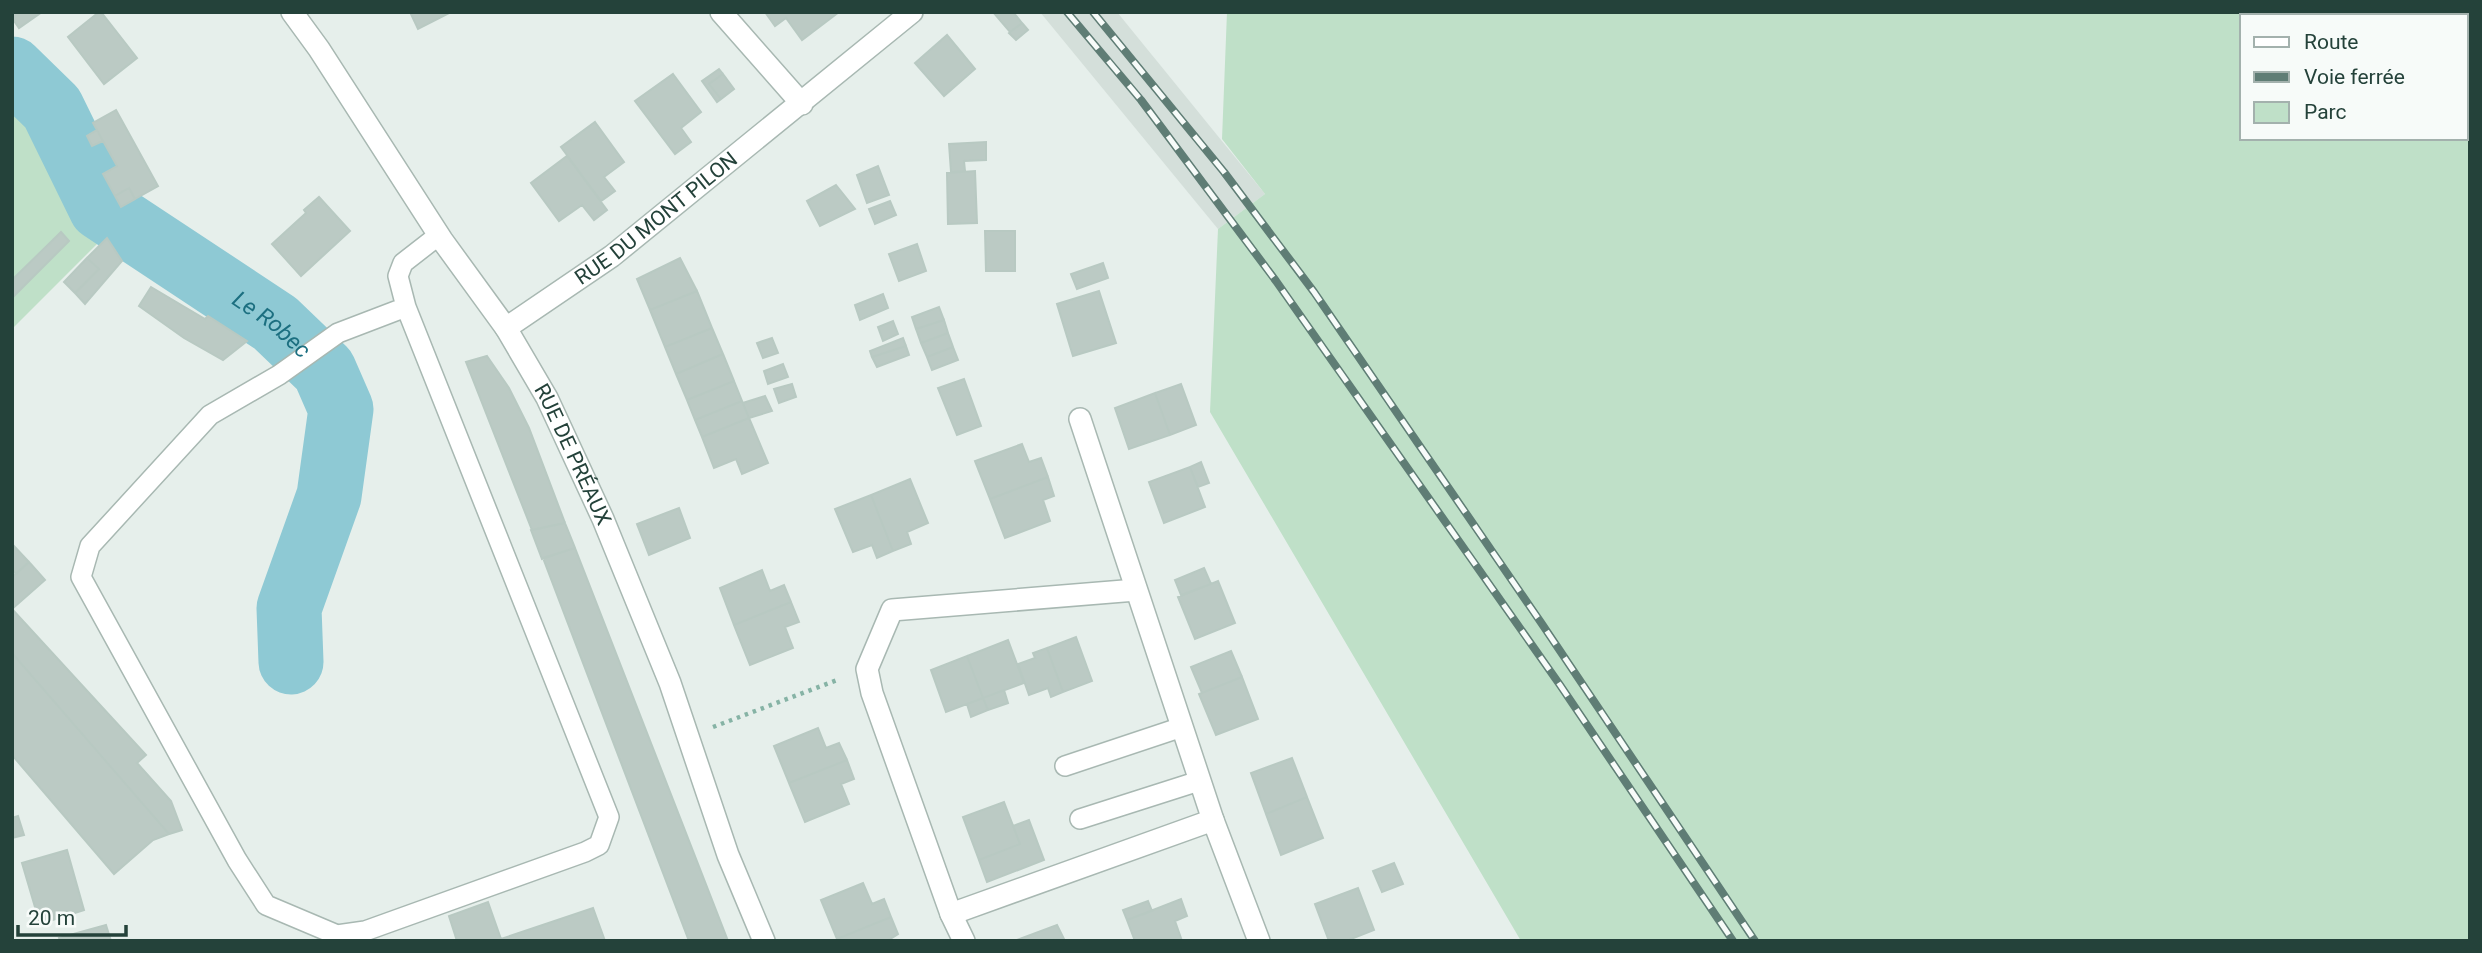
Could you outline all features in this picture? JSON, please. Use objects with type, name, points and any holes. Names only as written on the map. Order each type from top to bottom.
[{"type":"street","name":"RUE DE PRÉAUX","points":[[292,12],[319,49],[439,235],[506,328],[547,398],[603,519],[670,683],[728,855],[764,941]]},
{"type":"street","points":[[721,12],[802,104]]},
{"type":"street","name":"RUE DU MONT PILON","points":[[506,328],[612,256],[912,12]]},
{"type":"street","points":[[1080,419],[1199,781],[1259,941]]},
{"type":"street","points":[[964,941],[951,914],[872,693],[867,669],[892,610],[1136,590]]},
{"type":"street","points":[[951,914],[1213,820]]},
{"type":"lane","points":[[406,307],[338,333],[279,375],[210,415],[90,546],[81,577],[237,860],[266,905],[337,935],[365,931],[599,845],[609,817],[406,307],[398,276],[403,263],[439,235]]},
{"type":"lane","points":[[1065,766],[1182,727]]},
{"type":"lane","points":[[1080,819],[1199,781]]},
{"type":"path","points":[[688,736],[867,669]]},
{"type":"shaded area","points":[[1040,12],[1117,12],[1265,194],[1218,229]]},
{"type":"green space","points":[[1227,12],[2470,12],[2470,941],[1521,941],[1210,412],[1218,229],[1265,194],[1222,139]]},
{"type":"green space","points":[[12,68],[115,226],[12,329]]},
{"type":"building","points":[[12,12],[42,12],[19,28],[12,18]]},
{"type":"building","points":[[99,12],[137,58],[104,84],[68,37]]},
{"type":"building","points":[[410,12],[451,12],[418,29]]},
{"type":"building","points":[[765,12],[839,12],[802,40],[786,18],[775,26]]},
{"type":"building","points":[[993,12],[1013,12],[1022,23],[1010,32]]},
{"type":"building","points":[[1022,23],[1028,30],[1016,40],[1009,33]]},
{"type":"building","points":[[947,35],[975,69],[944,96],[915,63]]},
{"type":"building","points":[[719,69],[723,74],[709,84],[721,99],[717,102],[702,81]]},
{"type":"building","points":[[673,74],[701,112],[681,128],[691,142],[675,154],[635,101]]},
{"type":"building","points":[[723,74],[734,89],[721,99],[709,84]]},
{"type":"building","points":[[116,110],[158,186],[135,199],[129,188],[115,196],[103,174],[117,166],[93,123]]},
{"type":"building","points":[[595,122],[624,162],[604,177],[615,191],[601,201],[561,147]]},
{"type":"building","points":[[97,130],[103,141],[92,146],[87,136]]},
{"type":"building","points":[[986,142],[986,160],[964,161],[965,171],[951,172],[949,144]]},
{"type":"building","points":[[567,156],[607,210],[594,220],[582,205],[559,221],[531,183]]},
{"type":"building","points":[[878,166],[889,195],[867,203],[857,175]]},
{"type":"building","points":[[975,171],[977,223],[948,224],[947,173]]},
{"type":"building","points":[[836,185],[855,209],[820,226],[807,201]]},
{"type":"building","points":[[129,188],[135,199],[121,207],[115,196]]},
{"type":"building","points":[[319,197],[350,231],[301,276],[272,244],[306,213],[304,210]]},
{"type":"building","points":[[890,201],[896,215],[875,224],[869,209]]},
{"type":"building","points":[[985,231],[1015,231],[1015,271],[986,271]]},
{"type":"building","points":[[61,232],[69,241],[12,298],[12,280]]},
{"type":"building","points":[[107,238],[122,261],[85,304],[75,293],[99,269],[87,258]]},
{"type":"building","points":[[917,244],[926,271],[899,281],[889,254]]},
{"type":"building","points":[[87,258],[99,269],[75,293],[64,282]]},
{"type":"building","points":[[680,258],[697,291],[650,310],[637,279]]},
{"type":"building","points":[[1103,263],[1108,278],[1077,289],[1071,274]]},
{"type":"building","points":[[151,287],[205,319],[208,316],[247,341],[223,360],[184,338],[139,306]]},
{"type":"building","points":[[697,291],[712,328],[665,347],[650,310]]},
{"type":"building","points":[[1099,291],[1116,343],[1073,356],[1057,304]]},
{"type":"building","points":[[883,294],[888,308],[860,320],[855,305]]},
{"type":"building","points":[[939,307],[944,320],[916,329],[912,317]]},
{"type":"building","points":[[944,320],[948,333],[921,343],[916,329]]},
{"type":"building","points":[[893,321],[898,334],[883,341],[878,327]]},
{"type":"building","points":[[712,328],[723,354],[676,374],[665,347]]},
{"type":"building","points":[[948,333],[953,347],[927,357],[921,343]]},
{"type":"building","points":[[772,338],[778,353],[763,358],[757,343]]},
{"type":"building","points":[[903,338],[906,346],[872,357],[870,351]]},
{"type":"building","points":[[906,346],[909,355],[877,367],[872,357]]},
{"type":"building","points":[[953,347],[958,360],[932,370],[927,357]]},
{"type":"building","points":[[723,354],[734,381],[687,400],[676,374]]},
{"type":"building","points":[[487,356],[509,388],[529,428],[565,523],[532,530],[466,362]]},
{"type":"building","points":[[783,364],[788,377],[768,384],[764,371]]},
{"type":"building","points":[[964,379],[981,426],[957,435],[938,388]]},
{"type":"building","points":[[734,381],[742,401],[695,420],[687,400]]},
{"type":"building","points":[[792,384],[796,397],[779,403],[774,389]]},
{"type":"building","points":[[1181,384],[1196,425],[1170,435],[1155,393]]},
{"type":"building","points":[[1155,393],[1170,435],[1129,449],[1115,408]]},
{"type":"building","points":[[765,396],[772,411],[749,418],[743,403]]},
{"type":"building","points":[[742,401],[749,418],[702,437],[695,420]]},
{"type":"building","points":[[749,418],[768,463],[742,474],[736,459],[714,468],[702,437]]},
{"type":"building","points":[[1022,444],[1029,462],[1041,458],[1048,477],[990,499],[975,461]]},
{"type":"building","points":[[1201,462],[1209,483],[1198,487],[1190,467]]},
{"type":"building","points":[[1190,467],[1205,507],[1164,523],[1149,482]]},
{"type":"building","points":[[1048,477],[1054,496],[1043,500],[1050,521],[1005,538],[990,499]]},
{"type":"building","points":[[910,479],[928,523],[907,532],[911,544],[893,551],[871,495]]},
{"type":"building","points":[[871,495],[893,551],[877,558],[872,545],[853,552],[835,509]]},
{"type":"building","points":[[679,508],[690,538],[649,555],[637,524]]},
{"type":"building","points":[[565,523],[575,548],[542,559],[531,530]]},
{"type":"building","points":[[12,544],[29,562],[16,574],[12,569]]},
{"type":"building","points":[[575,548],[728,941],[689,941],[543,558]]},
{"type":"building","points":[[29,562],[45,580],[12,609],[12,577]]},
{"type":"building","points":[[1204,568],[1211,584],[1181,595],[1175,580]]},
{"type":"building","points":[[762,570],[770,591],[784,585],[791,602],[734,625],[720,588]]},
{"type":"building","points":[[1218,581],[1235,623],[1195,639],[1178,597]]},
{"type":"building","points":[[791,602],[799,622],[785,627],[793,648],[750,665],[734,625]]},
{"type":"building","points":[[12,609],[146,755],[137,763],[171,801],[182,830],[169,834],[12,653]]},
{"type":"building","points":[[1076,637],[1092,681],[1063,692],[1047,648]]},
{"type":"building","points":[[1008,640],[1024,683],[983,698],[967,656]]},
{"type":"building","points":[[1047,648],[1063,692],[1051,697],[1048,688],[1029,695],[1018,664],[1035,658],[1033,653]]},
{"type":"building","points":[[1231,651],[1242,677],[1202,693],[1191,667]]},
{"type":"building","points":[[12,653],[169,834],[153,840],[114,874],[12,755]]},
{"type":"building","points":[[967,656],[983,698],[946,712],[931,670]]},
{"type":"building","points":[[1242,677],[1258,719],[1216,735],[1199,694]]},
{"type":"building","points":[[1004,690],[1008,703],[988,710],[983,698]]},
{"type":"building","points":[[983,698],[988,710],[971,717],[967,704]]},
{"type":"building","points":[[818,728],[826,748],[839,743],[847,760],[789,783],[774,746]]},
{"type":"building","points":[[1292,758],[1307,797],[1266,814],[1251,773]]},
{"type":"building","points":[[847,760],[854,779],[841,784],[849,804],[805,822],[789,783]]},
{"type":"building","points":[[1307,797],[1323,838],[1281,855],[1266,814]]},
{"type":"building","points":[[1004,802],[1020,844],[979,860],[963,817]]},
{"type":"building","points":[[18,816],[24,835],[12,838],[12,818]]},
{"type":"building","points":[[1029,820],[1044,860],[987,882],[979,860],[1020,844],[1013,826]]},
{"type":"building","points":[[67,850],[84,910],[40,924],[22,863]]},
{"type":"building","points":[[1394,863],[1403,884],[1382,892],[1373,871]]},
{"type":"building","points":[[863,883],[872,904],[884,899],[891,917],[837,939],[821,900]]},
{"type":"building","points":[[1358,888],[1374,930],[1346,941],[1329,941],[1315,904]]},
{"type":"building","points":[[1181,899],[1187,916],[1175,921],[1182,941],[1135,941],[1127,920]]},
{"type":"building","points":[[1148,901],[1152,911],[1127,920],[1123,910]]},
{"type":"building","points":[[488,902],[501,939],[593,908],[605,941],[457,941],[449,916]]},
{"type":"building","points":[[891,917],[898,934],[887,941],[837,941],[837,939]]},
{"type":"building","points":[[106,925],[111,941],[60,941],[59,938]]},
{"type":"building","points":[[1057,925],[1064,939],[1014,941]]},
{"type":"waterway","name":"Le Robec","points":[[12,69],[52,108],[101,208],[275,323],[324,370],[341,409],[329,496],[289,608],[291,662]]},
{"type":"railway","points":[[1067,12],[1141,100],[1276,281],[1560,685],[1733,941]]},
{"type":"railway","points":[[1093,12],[1224,172],[1314,292],[1755,941]]}]
